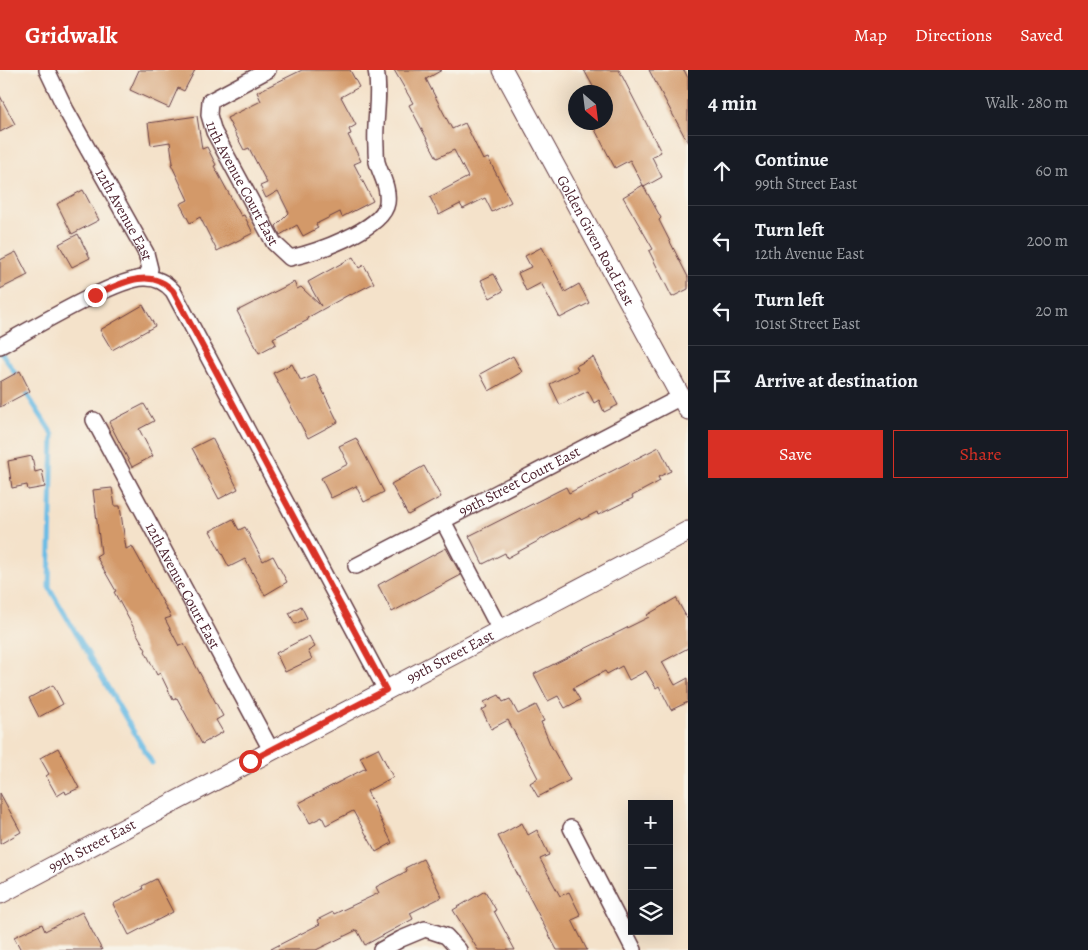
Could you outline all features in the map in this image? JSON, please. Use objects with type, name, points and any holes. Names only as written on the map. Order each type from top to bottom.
[{"type":"street","name":"12th Avenue East","points":[[47,70],[66,110],[146,253],[150,268],[145,277],[167,284],[173,291],[386,690]]},
{"type":"street","name":"11th Avenue Court East","points":[[268,70],[210,101],[210,115],[214,132],[274,243],[290,258],[311,253],[354,234],[371,224],[387,205],[386,184],[377,162],[379,85],[376,70]]},
{"type":"street","name":"Golden Given Road East","points":[[502,70],[685,404]]},
{"type":"street","points":[[0,346],[118,284],[145,277]]},
{"type":"street","name":"99th Street Court East","points":[[356,566],[685,404]]},
{"type":"street","name":"12th Avenue Court East","points":[[94,420],[270,750]]},
{"type":"street","points":[[443,522],[500,630]]},
{"type":"street","name":"99th Street East","points":[[0,894],[688,531]]},
{"type":"street","points":[[571,828],[634,950]]},
{"type":"street","points":[[381,950],[425,929],[446,936],[459,950]]},
{"type":"building","points":[[139,70],[195,70],[184,91],[178,88],[169,108],[130,90]]},
{"type":"building","points":[[302,70],[350,70],[359,87],[341,97],[356,125],[349,129],[351,134],[348,135],[361,161],[354,164],[373,201],[342,217],[340,212],[316,224],[318,228],[303,236],[297,225],[280,235],[276,226],[289,213],[278,191],[266,198],[260,186],[267,183],[249,148],[244,150],[227,118],[261,101],[257,92]]},
{"type":"building","points":[[394,70],[442,70],[426,79],[452,129],[465,123],[483,160],[488,158],[511,202],[492,212],[485,198],[463,209],[460,204],[439,215],[430,197],[468,177],[454,150],[437,158],[409,105],[413,103]]},
{"type":"building","points":[[584,70],[619,70],[661,152],[652,157],[662,177],[644,187],[630,160],[615,168],[595,130],[613,130],[613,85],[592,85]]},
{"type":"building","points":[[649,70],[684,70],[688,78],[688,143]]},
{"type":"building","points":[[0,96],[15,124],[0,132]]},
{"type":"building","points":[[197,116],[202,149],[207,147],[216,165],[214,166],[241,216],[244,215],[253,233],[217,251],[200,217],[190,223],[180,204],[188,200],[171,164],[173,163],[170,142],[151,145],[148,123]]},
{"type":"building","points":[[643,185],[661,218],[659,220],[688,277],[688,289],[672,297],[649,251],[653,249],[623,197]]},
{"type":"building","points":[[83,190],[99,220],[72,234],[57,204]]},
{"type":"building","points":[[78,234],[90,258],[72,267],[59,244]]},
{"type":"building","points":[[542,247],[565,292],[579,284],[589,303],[560,318],[541,283],[526,291],[518,273],[531,267],[525,256]]},
{"type":"building","points":[[16,252],[28,275],[0,289],[0,260]]},
{"type":"building","points":[[353,257],[359,268],[364,265],[374,283],[350,294],[307,318],[308,320],[273,338],[276,344],[259,353],[237,311],[294,282],[297,289],[301,287],[321,306],[308,282]]},
{"type":"building","points":[[494,274],[503,291],[490,298],[481,280]]},
{"type":"building","points":[[143,305],[155,326],[112,350],[100,330]]},
{"type":"building","points":[[513,356],[522,372],[489,391],[480,374]]},
{"type":"building","points":[[593,357],[618,405],[604,412],[599,400],[594,403],[588,391],[560,405],[550,384],[578,370],[576,366]]},
{"type":"building","points":[[292,364],[301,381],[315,375],[338,422],[308,438],[273,373]]},
{"type":"building","points":[[20,371],[30,391],[0,407],[0,382]]},
{"type":"building","points":[[144,404],[154,421],[139,429],[153,456],[132,467],[109,422]]},
{"type":"building","points":[[212,438],[238,489],[219,499],[192,448]]},
{"type":"building","points":[[356,438],[384,492],[364,502],[356,486],[331,498],[321,478],[348,464],[339,446]]},
{"type":"building","points":[[659,447],[671,471],[658,477],[660,481],[632,496],[633,498],[598,515],[597,512],[581,520],[580,518],[507,558],[505,553],[483,564],[469,536],[566,487],[569,493]]},
{"type":"building","points":[[32,456],[35,472],[42,470],[45,487],[28,490],[27,485],[12,488],[8,461]]},
{"type":"building","points":[[424,466],[441,497],[408,515],[391,484]]},
{"type":"building","points":[[112,488],[115,506],[120,506],[126,549],[132,546],[171,617],[165,619],[179,646],[184,644],[223,716],[216,720],[223,732],[202,744],[177,698],[173,700],[160,673],[157,675],[146,650],[114,592],[116,591],[96,556],[101,553],[93,490]]},
{"type":"building","points":[[233,519],[239,530],[245,527],[263,561],[273,556],[287,582],[265,595],[245,559],[229,567],[210,531]]},
{"type":"building","points":[[446,548],[461,575],[392,612],[378,585]]},
{"type":"building","points":[[676,598],[688,620],[688,648],[662,662],[675,685],[688,678],[688,702],[671,710],[659,686],[656,688],[646,671],[629,680],[622,666],[607,674],[605,671],[573,688],[580,700],[565,708],[558,696],[548,701],[534,674],[649,617],[647,615]]},
{"type":"building","points":[[301,606],[307,618],[295,624],[289,613]]},
{"type":"building","points":[[309,636],[315,647],[308,651],[312,659],[285,672],[276,653]]},
{"type":"building","points":[[53,685],[63,704],[39,717],[29,698]]},
{"type":"building","points":[[499,695],[503,702],[510,699],[518,714],[536,705],[544,721],[541,722],[550,744],[570,780],[538,797],[530,783],[538,778],[508,720],[491,729],[482,710],[487,707],[484,702]]},
{"type":"building","points":[[58,748],[79,788],[66,794],[65,791],[57,796],[46,776],[49,774],[40,758]]},
{"type":"building","points":[[378,748],[393,777],[367,791],[392,843],[376,852],[353,811],[326,825],[322,817],[310,823],[299,803],[366,768],[360,757]]},
{"type":"building","points":[[0,793],[21,832],[0,844]]},
{"type":"building","points":[[522,823],[528,835],[537,830],[549,855],[540,859],[560,896],[569,892],[581,916],[572,920],[587,950],[557,950],[522,883],[498,836]]},
{"type":"building","points":[[423,859],[442,897],[410,913],[413,919],[365,945],[357,930],[316,950],[269,950],[320,924],[317,920],[379,893],[376,887],[407,871],[405,868]]},
{"type":"building","points":[[156,879],[173,912],[129,935],[113,904],[143,889],[142,886]]},
{"type":"building","points":[[485,891],[515,950],[478,950],[453,910]]},
{"type":"building","points":[[82,912],[102,950],[21,950],[14,937],[42,924],[45,931]]},
{"type":"waterway","points":[[0,350],[18,378]]},
{"type":"waterway","points":[[23,388],[53,435],[49,587],[152,763]]},
{"type":"route","points":[[95,295],[118,284],[145,277],[167,284],[173,291],[386,690],[250,761]]}]
